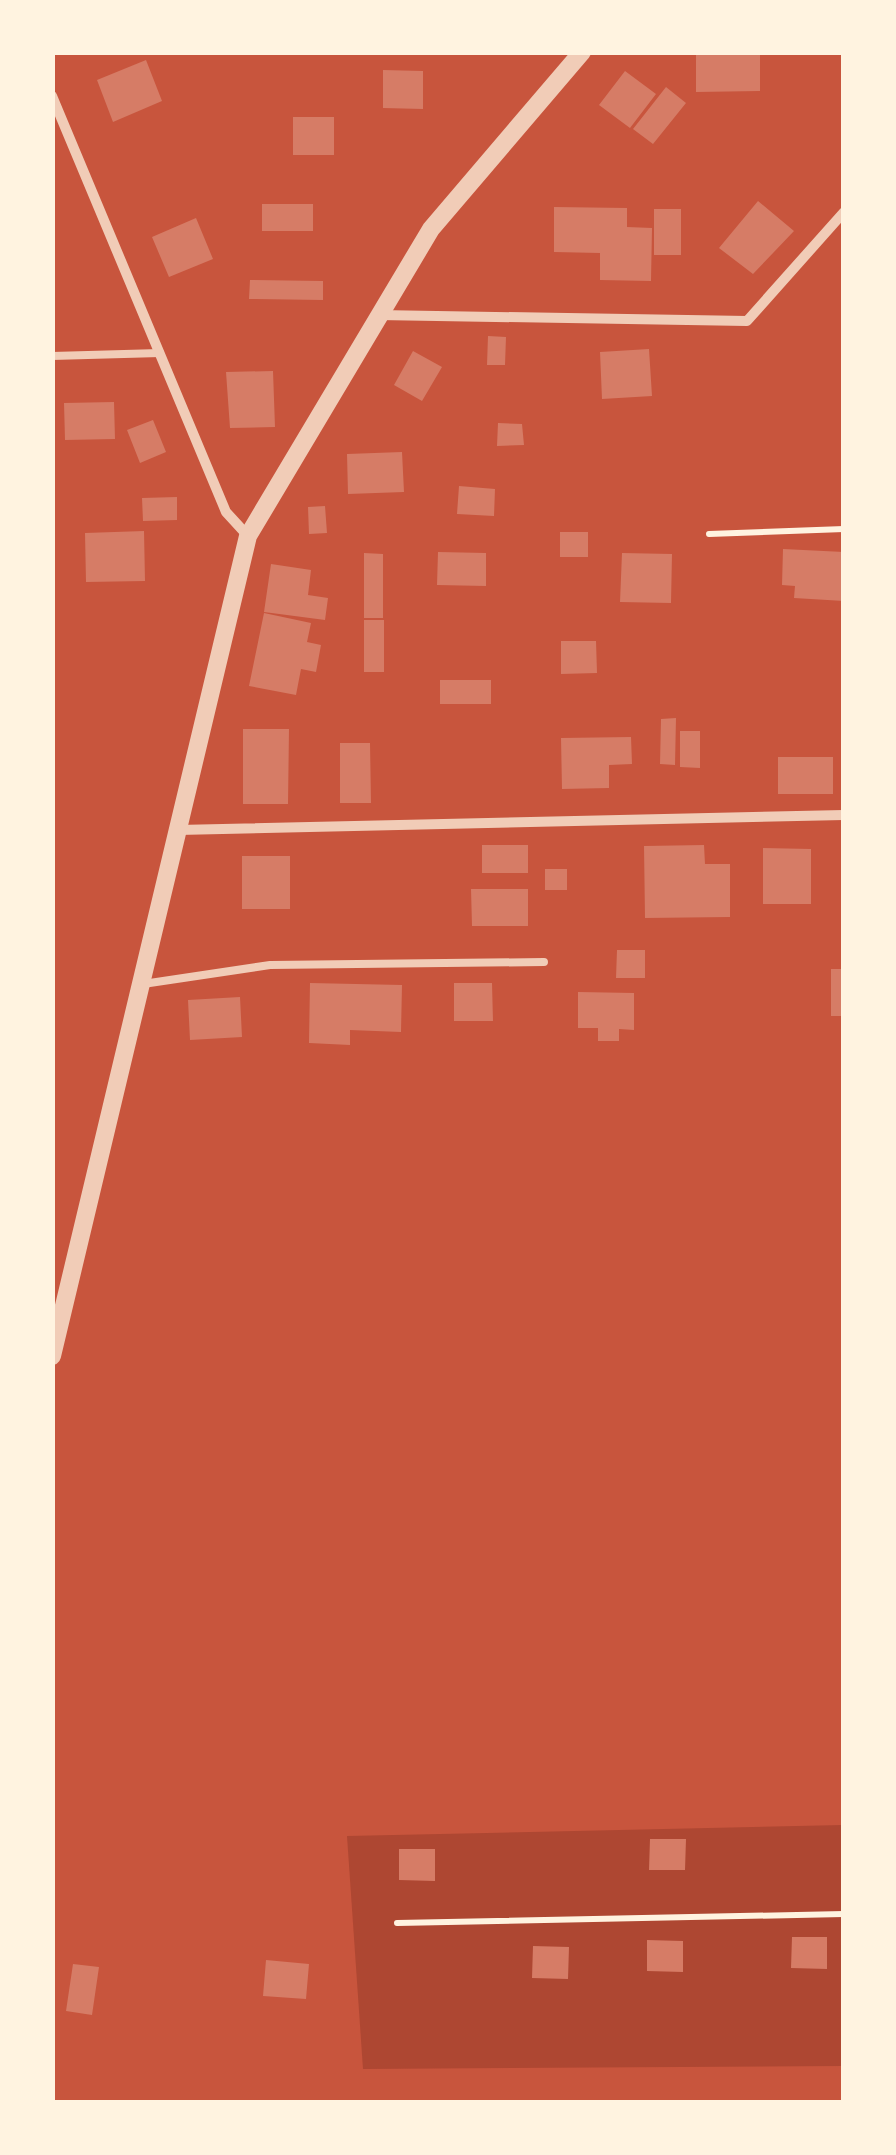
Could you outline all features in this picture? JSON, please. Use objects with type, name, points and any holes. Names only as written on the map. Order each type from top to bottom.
[{"type":"street","points":[[52,1356],[248,536],[431,229],[582,52]]},
{"type":"street","points":[[52,96],[226,512],[248,536]]},
{"type":"street","points":[[377,316],[747,321],[844,212]]},
{"type":"street","points":[[178,830],[844,815]]},
{"type":"lane","points":[[52,356],[160,353]]},
{"type":"lane","points":[[143,984],[270,966],[544,962]]},
{"type":"path","points":[[710,534],[844,529]]},
{"type":"path","points":[[397,1923],[844,1914]]},
{"type":"shaded area","points":[[843,1825],[843,2066],[363,2069],[347,1836]]},
{"type":"building","points":[[696,53],[760,53],[760,91],[696,92]]},
{"type":"building","points":[[146,60],[162,101],[113,122],[97,80]]},
{"type":"building","points":[[383,70],[423,71],[423,109],[383,108]]},
{"type":"building","points":[[625,71],[656,94],[630,128],[599,105]]},
{"type":"building","points":[[666,87],[686,103],[653,144],[633,129]]},
{"type":"building","points":[[293,117],[334,117],[334,155],[293,155]]},
{"type":"building","points":[[758,201],[794,231],[753,274],[719,248]]},
{"type":"building","points":[[262,204],[313,204],[313,231],[262,231]]},
{"type":"building","points":[[554,207],[627,208],[627,227],[652,228],[651,281],[600,280],[600,253],[554,252]]},
{"type":"building","points":[[654,209],[681,209],[681,255],[654,255]]},
{"type":"building","points":[[196,218],[213,259],[169,277],[152,237]]},
{"type":"building","points":[[250,280],[323,281],[323,300],[249,299]]},
{"type":"building","points":[[488,336],[506,337],[505,365],[487,365]]},
{"type":"building","points":[[649,349],[652,396],[602,399],[600,352]]},
{"type":"building","points":[[413,351],[442,367],[422,401],[394,385]]},
{"type":"building","points":[[273,371],[275,427],[230,428],[226,372]]},
{"type":"building","points":[[114,402],[115,439],[65,440],[64,403]]},
{"type":"building","points":[[153,420],[166,452],[140,463],[127,430]]},
{"type":"building","points":[[498,423],[522,424],[524,445],[497,446]]},
{"type":"building","points":[[402,452],[404,492],[348,494],[347,454]]},
{"type":"building","points":[[459,486],[495,489],[494,516],[457,514]]},
{"type":"building","points":[[177,497],[177,520],[143,521],[142,498]]},
{"type":"building","points":[[325,506],[327,533],[309,534],[308,507]]},
{"type":"building","points":[[144,531],[145,581],[86,582],[85,533]]},
{"type":"building","points":[[560,532],[588,532],[588,557],[560,557]]},
{"type":"building","points":[[783,549],[844,552],[844,601],[794,598],[795,586],[782,585]]},
{"type":"building","points":[[438,552],[486,553],[486,586],[437,585]]},
{"type":"building","points":[[364,553],[383,554],[383,618],[364,618]]},
{"type":"building","points":[[622,553],[672,554],[671,603],[620,602]]},
{"type":"building","points":[[271,564],[311,570],[308,595],[328,598],[325,620],[264,612]]},
{"type":"building","points":[[264,613],[311,623],[307,642],[321,645],[316,672],[301,669],[296,695],[249,686]]},
{"type":"building","points":[[364,620],[384,620],[384,672],[364,672]]},
{"type":"building","points":[[561,641],[596,641],[597,673],[561,674]]},
{"type":"building","points":[[440,680],[491,680],[491,704],[440,704]]},
{"type":"building","points":[[676,718],[675,765],[660,764],[661,719]]},
{"type":"building","points":[[243,729],[289,729],[288,804],[243,804]]},
{"type":"building","points":[[680,731],[700,731],[700,768],[680,767]]},
{"type":"building","points":[[631,737],[632,764],[609,765],[609,788],[562,789],[561,738]]},
{"type":"building","points":[[340,743],[370,743],[371,803],[340,803]]},
{"type":"building","points":[[778,757],[833,757],[833,794],[778,794]]},
{"type":"building","points":[[482,845],[528,845],[528,873],[482,873]]},
{"type":"building","points":[[704,845],[705,864],[730,864],[730,917],[645,918],[644,846]]},
{"type":"building","points":[[763,848],[811,849],[811,904],[763,904]]},
{"type":"building","points":[[242,856],[290,856],[290,909],[242,909]]},
{"type":"building","points":[[545,869],[567,869],[567,890],[545,890]]},
{"type":"building","points":[[471,889],[528,889],[528,926],[472,926]]},
{"type":"building","points":[[617,950],[645,950],[645,978],[616,978]]},
{"type":"building","points":[[831,969],[844,969],[844,1016],[831,1016]]},
{"type":"building","points":[[310,983],[402,985],[401,1032],[350,1030],[350,1045],[309,1043]]},
{"type":"building","points":[[454,983],[492,983],[493,1021],[454,1021]]},
{"type":"building","points":[[578,992],[634,993],[634,1030],[619,1029],[619,1041],[598,1041],[598,1028],[578,1028]]},
{"type":"building","points":[[240,997],[242,1037],[190,1040],[188,1000]]},
{"type":"building","points":[[650,1839],[686,1839],[685,1870],[649,1870]]},
{"type":"building","points":[[399,1849],[435,1849],[435,1881],[399,1880]]},
{"type":"building","points":[[792,1937],[827,1937],[827,1969],[791,1968]]},
{"type":"building","points":[[647,1940],[683,1941],[683,1972],[647,1971]]},
{"type":"building","points":[[533,1946],[569,1947],[568,1979],[532,1978]]},
{"type":"building","points":[[266,1960],[309,1964],[306,1999],[263,1996]]},
{"type":"building","points":[[73,1964],[99,1967],[92,2015],[66,2011]]}]
